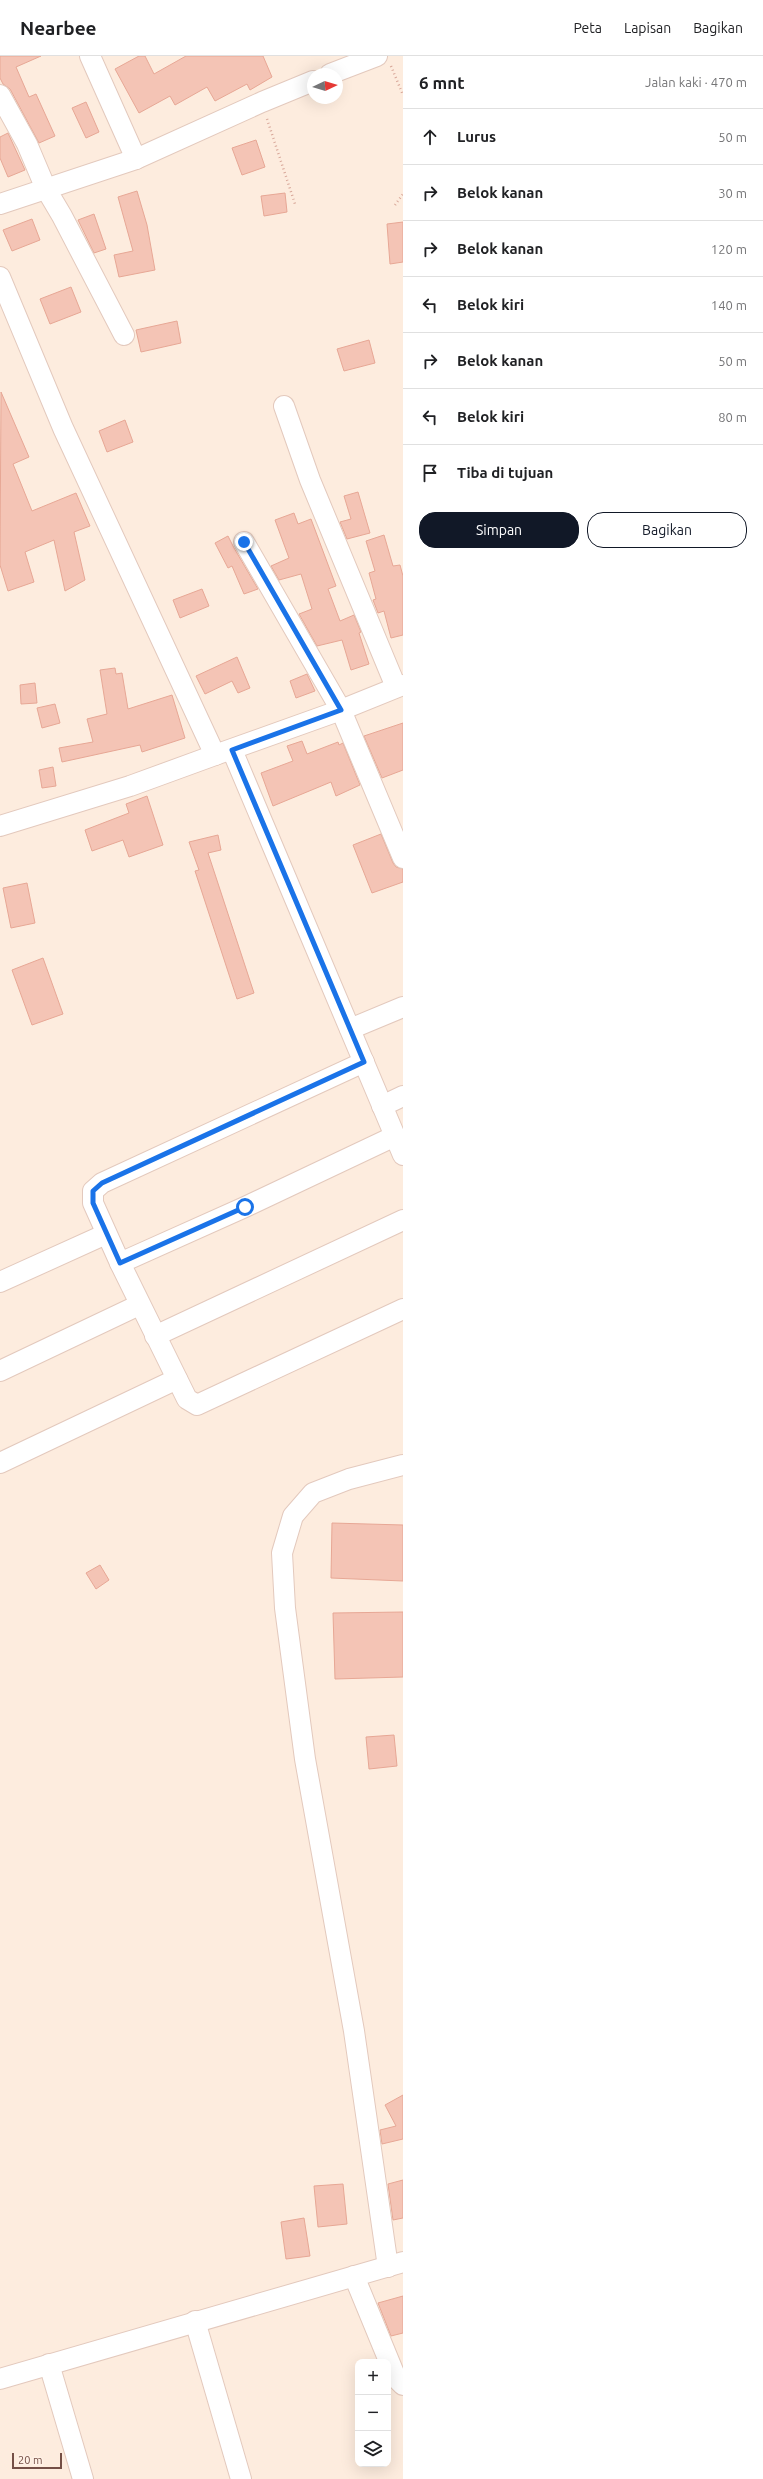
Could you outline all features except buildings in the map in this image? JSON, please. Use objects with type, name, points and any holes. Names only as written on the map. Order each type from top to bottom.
[{"type":"street","points":[[90,56],[136,159]]},
{"type":"street","points":[[343,70],[379,58]]},
{"type":"street","points":[[0,204],[136,159],[262,102],[307,83]]},
{"type":"street","points":[[0,95],[27,144],[46,189],[62,216],[124,335]]},
{"type":"street","points":[[0,277],[63,428],[224,752],[350,1029],[403,1155]]},
{"type":"street","points":[[0,826],[130,786],[341,710],[400,686],[310,480],[284,406]]},
{"type":"street","points":[[244,542],[341,710],[403,858]]},
{"type":"street","points":[[350,1029],[403,1008]]},
{"type":"street","points":[[364,1062],[102,1183],[93,1191],[93,1203],[106,1234],[177,1380],[187,1399],[196,1406],[403,1309]]},
{"type":"street","points":[[382,1106],[403,1096]]},
{"type":"street","points":[[120,1263],[245,1207],[395,1136]]},
{"type":"street","points":[[155,1336],[403,1220]]},
{"type":"street","points":[[0,1282],[106,1234]]},
{"type":"street","points":[[0,1371],[140,1305]]},
{"type":"street","points":[[0,1463],[177,1380]]},
{"type":"street","points":[[0,2379],[395,2264],[305,1759],[284,1608],[282,1554],[293,1516],[313,1493],[349,1479],[403,1465]]},
{"type":"street","points":[[354,2276],[396,2378],[403,2385]]},
{"type":"street","points":[[195,2321],[241,2479]]},
{"type":"street","points":[[49,2364],[83,2479]]},
{"type":"path","points":[[379,58],[403,96]]},
{"type":"path","points":[[262,102],[295,204]]},
{"type":"path","points":[[394,205],[403,194]]},
{"type":"route","points":[[244,542],[281,609],[341,710],[232,750],[364,1062],[210,1135],[102,1183],[93,1191],[93,1203],[120,1263],[245,1207]]}]
